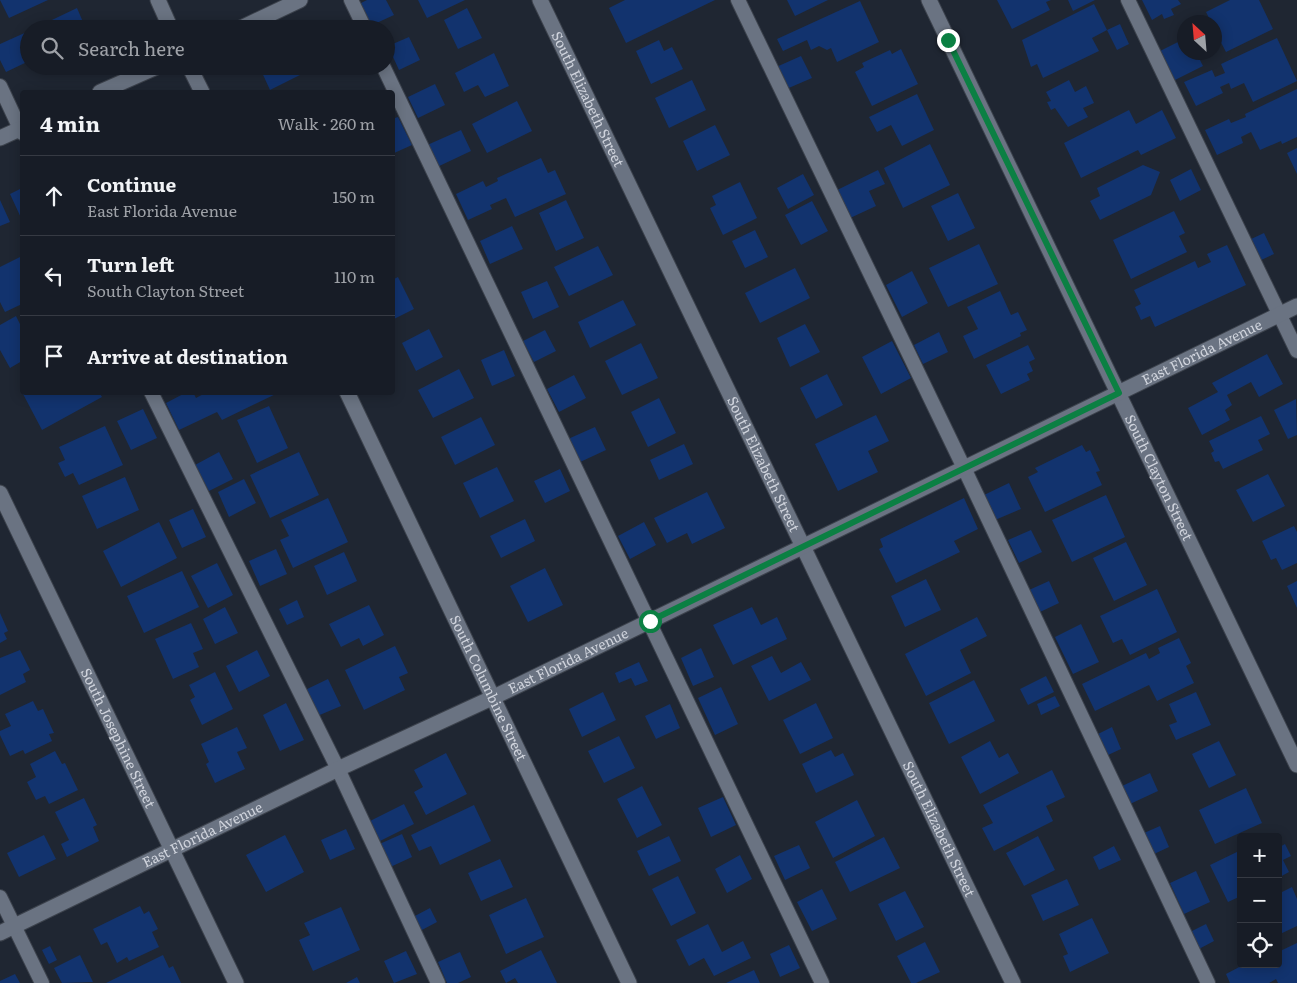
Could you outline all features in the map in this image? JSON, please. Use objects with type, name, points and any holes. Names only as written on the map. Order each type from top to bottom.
[{"type":"street","points":[[158,0],[167,20]]},
{"type":"street","points":[[258,20],[300,0]]},
{"type":"street","name":"South Elizabeth Street","points":[[540,0],[1013,983]]},
{"type":"street","name":"South Clayton Street","points":[[930,0],[1297,765]]},
{"type":"street","points":[[105,90],[139,75]]},
{"type":"street","points":[[194,75],[201,90]]},
{"type":"street","points":[[0,138],[20,131]]},
{"type":"street","name":"East Florida Avenue","points":[[7,929],[338,769],[494,697],[1297,306]]},
{"type":"street","name":"South Columbine Street","points":[[348,395],[629,983]]},
{"type":"street","name":"South Josephine Street","points":[[0,493],[236,983]]},
{"type":"lane","points":[[351,0],[361,20]]},
{"type":"lane","points":[[738,0],[964,468],[1208,983]]},
{"type":"lane","points":[[1128,0],[1297,352]]},
{"type":"lane","points":[[387,75],[395,90]]},
{"type":"lane","points":[[0,86],[20,126]]},
{"type":"lane","points":[[395,91],[822,983]]},
{"type":"lane","points":[[152,395],[338,769],[438,983]]},
{"type":"lane","points":[[0,897],[7,929],[42,983]]},
{"type":"building","points":[[0,0],[48,0],[9,18]]},
{"type":"building","points":[[367,0],[386,0],[394,15],[383,20],[367,20],[359,4]]},
{"type":"building","points":[[418,0],[465,0],[427,18]]},
{"type":"building","points":[[625,0],[715,0],[626,43],[609,8]]},
{"type":"building","points":[[787,0],[828,0],[795,16]]},
{"type":"building","points":[[997,0],[1051,0],[1046,2],[1050,10],[1012,29]]},
{"type":"building","points":[[1068,0],[1095,0],[1073,11]]},
{"type":"building","points":[[1142,0],[1178,0],[1181,4],[1171,9],[1174,15],[1164,19],[1162,14],[1152,20]]},
{"type":"building","points":[[1230,0],[1259,0],[1273,29],[1226,52],[1222,44],[1222,15],[1208,15],[1206,12]]},
{"type":"building","points":[[860,1],[879,42],[837,62],[831,48],[827,50],[819,46],[811,50],[807,40],[783,51],[777,39]]},
{"type":"building","points":[[1094,4],[1107,30],[1092,38],[1099,51],[1043,78],[1037,64],[1031,67],[1022,40]]},
{"type":"building","points":[[77,8],[82,20],[52,20]]},
{"type":"building","points":[[467,8],[482,38],[458,49],[444,20]]},
{"type":"building","points":[[1120,24],[1129,44],[1117,50],[1107,30]]},
{"type":"building","points":[[20,35],[20,65],[6,72],[0,60],[0,44]]},
{"type":"building","points":[[409,37],[420,60],[399,70],[395,61],[395,43]]},
{"type":"building","points":[[1277,38],[1297,81],[1253,102],[1244,83],[1231,89],[1229,83],[1220,87],[1223,93],[1196,106],[1184,82],[1212,70],[1215,77],[1225,73],[1221,64]]},
{"type":"building","points":[[659,40],[664,51],[672,47],[683,69],[651,84],[636,51]]},
{"type":"building","points":[[1177,42],[1177,60],[1200,60],[1203,66],[1175,80],[1160,51]]},
{"type":"building","points":[[901,49],[918,84],[872,106],[855,72],[864,67],[862,63],[890,50],[892,54]]},
{"type":"building","points":[[494,53],[509,86],[485,97],[478,85],[464,92],[455,73]]},
{"type":"building","points":[[801,56],[812,78],[784,90],[774,68]]},
{"type":"building","points":[[263,75],[300,75],[270,90]]},
{"type":"building","points":[[692,80],[706,110],[669,128],[655,98]]},
{"type":"building","points":[[1069,80],[1075,92],[1086,86],[1094,103],[1083,108],[1088,117],[1068,127],[1055,108],[1051,110],[1047,102],[1051,101],[1046,92]]},
{"type":"building","points":[[435,84],[445,105],[418,118],[408,97]]},
{"type":"building","points":[[1297,89],[1297,137],[1282,144],[1281,141],[1260,150],[1251,132],[1241,137],[1243,143],[1217,155],[1205,130],[1229,119],[1231,123],[1246,117],[1245,114]]},
{"type":"building","points":[[917,94],[934,130],[902,146],[891,125],[877,132],[869,117]]},
{"type":"building","points":[[517,101],[532,131],[487,153],[472,124]]},
{"type":"building","points":[[1129,110],[1136,124],[1162,110],[1176,138],[1141,155],[1138,150],[1081,178],[1064,143]]},
{"type":"building","points":[[398,117],[412,145],[395,153],[395,118]]},
{"type":"building","points":[[715,125],[730,155],[697,171],[683,141]]},
{"type":"building","points":[[461,130],[471,151],[435,168],[425,146]]},
{"type":"building","points":[[930,144],[950,185],[903,208],[884,168]]},
{"type":"building","points":[[1297,148],[1297,174],[1287,153]]},
{"type":"building","points":[[541,158],[548,173],[555,170],[566,194],[515,217],[506,198],[490,205],[492,209],[468,220],[456,194],[483,181],[486,187],[498,181],[497,178]]},
{"type":"building","points":[[1143,165],[1160,172],[1151,195],[1100,220],[1090,201],[1100,196],[1097,188]]},
{"type":"building","points":[[1191,169],[1201,190],[1180,201],[1170,180]]},
{"type":"building","points":[[878,170],[885,184],[869,191],[876,206],[848,219],[835,191]]},
{"type":"building","points":[[803,174],[814,195],[788,209],[777,188]]},
{"type":"building","points":[[740,182],[757,218],[723,235],[710,208],[716,205],[712,196]]},
{"type":"building","points":[[20,189],[20,216],[10,194]]},
{"type":"building","points":[[958,193],[975,228],[948,241],[931,206]]},
{"type":"building","points":[[0,200],[10,222],[0,226]]},
{"type":"building","points":[[566,200],[584,238],[556,251],[539,213]]},
{"type":"building","points":[[812,201],[828,231],[801,245],[785,215]]},
{"type":"building","points":[[1174,211],[1185,233],[1179,236],[1187,252],[1131,279],[1113,240]]},
{"type":"building","points":[[512,226],[523,249],[490,264],[480,241]]},
{"type":"building","points":[[755,230],[768,257],[745,268],[732,241]]},
{"type":"building","points":[[1264,233],[1274,254],[1259,261],[1249,240]]},
{"type":"building","points":[[979,244],[998,284],[948,307],[929,268]]},
{"type":"building","points":[[1227,245],[1246,285],[1155,327],[1150,316],[1141,320],[1135,307],[1141,304],[1134,290],[1195,261],[1198,268],[1211,262],[1207,254]]},
{"type":"building","points":[[598,246],[613,275],[569,296],[554,267]]},
{"type":"building","points":[[20,257],[20,305],[5,312],[0,302],[0,267]]},
{"type":"building","points":[[795,268],[810,298],[760,323],[745,293]]},
{"type":"building","points":[[912,271],[928,303],[902,317],[886,285]]},
{"type":"building","points":[[398,277],[414,309],[395,318],[395,278]]},
{"type":"building","points":[[547,281],[559,307],[533,319],[521,292]]},
{"type":"building","points":[[1000,291],[1011,315],[1018,312],[1027,330],[1020,333],[1021,336],[974,359],[963,336],[978,329],[967,307]]},
{"type":"building","points":[[623,300],[636,325],[590,348],[578,322]]},
{"type":"building","points":[[16,316],[20,324],[20,362],[10,368],[0,350],[0,325]]},
{"type":"building","points":[[805,324],[820,352],[790,367],[777,338]]},
{"type":"building","points":[[429,329],[443,357],[416,371],[402,343]]},
{"type":"building","points":[[545,330],[556,351],[534,362],[523,341]]},
{"type":"building","points":[[939,332],[948,352],[923,364],[914,345]]},
{"type":"building","points":[[892,341],[911,378],[881,394],[862,357]]},
{"type":"building","points":[[641,343],[658,378],[622,395],[605,361]]},
{"type":"building","points":[[1028,345],[1035,359],[1029,362],[1033,371],[1027,374],[1030,380],[1001,394],[986,365]]},
{"type":"building","points":[[504,350],[515,376],[492,386],[481,360]]},
{"type":"building","points":[[1267,354],[1283,384],[1259,397],[1251,382],[1227,395],[1232,405],[1225,410],[1230,420],[1202,435],[1188,408],[1218,392],[1212,383]]},
{"type":"building","points":[[459,369],[474,398],[433,418],[418,390]]},
{"type":"building","points":[[827,374],[843,405],[816,419],[800,388]]},
{"type":"building","points":[[574,375],[586,398],[559,412],[547,389]]},
{"type":"building","points":[[24,395],[101,395],[102,397],[42,430]]},
{"type":"building","points":[[181,395],[194,395],[196,398],[202,395],[274,395],[222,420],[217,412],[179,430],[166,403]]},
{"type":"building","points":[[659,398],[676,433],[648,447],[631,412]]},
{"type":"building","points":[[1296,399],[1297,435],[1288,439],[1274,410]]},
{"type":"building","points":[[269,406],[288,448],[257,463],[237,420]]},
{"type":"building","points":[[143,409],[157,438],[131,450],[117,421]]},
{"type":"building","points":[[876,415],[889,441],[868,451],[878,472],[838,491],[815,444]]},
{"type":"building","points":[[1261,416],[1270,434],[1258,440],[1263,450],[1223,469],[1219,461],[1215,462],[1211,453],[1214,451],[1209,441]]},
{"type":"building","points":[[481,417],[495,445],[455,465],[441,437]]},
{"type":"building","points":[[105,426],[123,465],[79,485],[73,473],[65,477],[58,463],[65,460],[59,447]]},
{"type":"building","points":[[595,427],[606,450],[578,463],[568,439]]},
{"type":"building","points":[[684,444],[693,464],[659,480],[650,460]]},
{"type":"building","points":[[1082,445],[1086,452],[1090,450],[1100,471],[1096,472],[1102,485],[1045,512],[1028,477],[1038,472],[1035,468]]},
{"type":"building","points":[[219,452],[233,479],[209,491],[195,465]]},
{"type":"building","points":[[299,452],[319,495],[270,518],[250,475]]},
{"type":"building","points":[[497,467],[514,501],[480,518],[463,483]]},
{"type":"building","points":[[560,469],[570,491],[545,503],[534,481]]},
{"type":"building","points":[[1268,474],[1285,506],[1253,522],[1236,490]]},
{"type":"building","points":[[125,477],[139,510],[97,529],[82,496]]},
{"type":"building","points":[[244,479],[256,503],[229,517],[218,492]]},
{"type":"building","points":[[1009,483],[1021,509],[995,520],[984,495]]},
{"type":"building","points":[[707,492],[725,528],[692,544],[687,533],[667,543],[654,518]]},
{"type":"building","points":[[1106,495],[1125,537],[1072,562],[1052,520]]},
{"type":"building","points":[[328,498],[348,542],[293,568],[280,540],[289,536],[281,520]]},
{"type":"building","points":[[964,498],[978,529],[954,541],[960,552],[896,583],[879,549],[883,547],[880,539]]},
{"type":"building","points":[[193,509],[206,537],[182,548],[169,520]]},
{"type":"building","points":[[525,519],[535,541],[501,558],[490,536]]},
{"type":"building","points":[[159,522],[177,558],[121,587],[103,551]]},
{"type":"building","points":[[644,522],[656,545],[630,559],[618,536]]},
{"type":"building","points":[[1294,526],[1297,532],[1297,563],[1282,570],[1276,558],[1271,560],[1262,541]]},
{"type":"building","points":[[1031,530],[1042,552],[1019,563],[1008,540]]},
{"type":"building","points":[[1126,542],[1147,585],[1114,601],[1093,558]]},
{"type":"building","points":[[276,549],[287,574],[260,586],[249,561]]},
{"type":"building","points":[[344,552],[357,581],[327,595],[314,566]]},
{"type":"building","points":[[217,563],[233,595],[208,608],[191,576]]},
{"type":"building","points":[[545,568],[563,605],[528,622],[510,586]]},
{"type":"building","points":[[182,571],[199,607],[144,633],[127,596]]},
{"type":"building","points":[[926,579],[941,610],[905,627],[891,596]]},
{"type":"building","points":[[1049,581],[1059,603],[1040,612],[1029,590]]},
{"type":"building","points":[[1297,581],[1297,608],[1287,586]]},
{"type":"building","points":[[1157,589],[1177,632],[1130,655],[1122,639],[1113,643],[1100,616]]},
{"type":"building","points":[[297,600],[304,617],[287,625],[279,609]]},
{"type":"building","points":[[369,605],[384,635],[363,646],[359,638],[341,647],[329,624]]},
{"type":"building","points":[[225,607],[238,633],[215,644],[203,619]]},
{"type":"building","points":[[752,607],[761,625],[777,617],[787,639],[733,665],[713,625]]},
{"type":"building","points":[[0,613],[8,631],[4,633],[7,639],[0,643]]},
{"type":"building","points":[[977,617],[987,636],[960,650],[971,673],[926,696],[905,654]]},
{"type":"building","points":[[191,623],[203,649],[193,653],[199,667],[173,679],[155,639]]},
{"type":"building","points":[[1081,624],[1099,662],[1073,674],[1055,637]]},
{"type":"building","points":[[1179,638],[1191,663],[1186,666],[1194,683],[1157,701],[1149,685],[1095,711],[1082,684],[1146,653],[1149,659],[1160,653],[1158,648]]},
{"type":"building","points":[[395,646],[408,673],[399,677],[405,690],[364,710],[345,670]]},
{"type":"building","points":[[701,648],[714,677],[693,686],[681,658]]},
{"type":"building","points":[[20,650],[30,670],[23,674],[26,682],[0,695],[0,658]]},
{"type":"building","points":[[257,650],[270,676],[239,692],[226,666]]},
{"type":"building","points":[[772,656],[781,673],[801,662],[811,680],[769,701],[751,666]]},
{"type":"building","points":[[639,662],[648,681],[635,686],[631,678],[619,683],[615,673]]},
{"type":"building","points":[[215,672],[233,709],[202,725],[190,700],[195,697],[189,685]]},
{"type":"building","points":[[1046,676],[1054,692],[1028,705],[1020,689]]},
{"type":"building","points":[[328,679],[341,706],[315,717],[303,691]]},
{"type":"building","points":[[974,680],[995,721],[949,744],[929,703]]},
{"type":"building","points":[[721,687],[738,724],[715,735],[698,698]]},
{"type":"building","points":[[603,692],[616,720],[582,737],[569,709]]},
{"type":"building","points":[[1196,692],[1211,725],[1176,740],[1169,725],[1177,722],[1169,704]]},
{"type":"building","points":[[1055,696],[1060,706],[1041,715],[1037,704]]},
{"type":"building","points":[[33,701],[38,711],[43,709],[54,733],[49,734],[52,741],[25,754],[23,750],[10,756],[0,735],[0,731],[11,726],[5,714]]},
{"type":"building","points":[[286,703],[304,740],[280,751],[263,715]]},
{"type":"building","points":[[816,703],[833,738],[800,754],[783,720]]},
{"type":"building","points":[[670,704],[680,728],[656,739],[645,716]]},
{"type":"building","points":[[237,727],[247,748],[237,752],[245,769],[215,783],[206,764],[209,762],[201,744]]},
{"type":"building","points":[[1112,727],[1121,749],[1108,755],[1098,734]]},
{"type":"building","points":[[619,736],[635,768],[604,783],[588,751]]},
{"type":"building","points":[[990,741],[999,758],[1008,753],[1019,773],[980,794],[961,757]]},
{"type":"building","points":[[1219,741],[1236,775],[1209,788],[1192,754]]},
{"type":"building","points":[[831,750],[835,757],[843,753],[854,775],[816,793],[802,764]]},
{"type":"building","points":[[55,751],[62,764],[65,763],[78,790],[49,804],[45,796],[36,800],[27,782],[36,777],[30,764]]},
{"type":"building","points":[[446,753],[467,794],[426,815],[414,792],[423,787],[414,770]]},
{"type":"building","points":[[1052,770],[1065,797],[1046,806],[1053,821],[994,851],[982,828],[993,823],[983,805]]},
{"type":"building","points":[[1150,773],[1158,791],[1130,804],[1122,786]]},
{"type":"building","points":[[642,786],[662,825],[637,838],[617,799]]},
{"type":"building","points":[[1246,788],[1262,823],[1215,844],[1199,810]]},
{"type":"building","points":[[723,797],[736,825],[711,837],[698,808]]},
{"type":"building","points":[[84,798],[97,825],[93,827],[99,841],[67,857],[61,844],[69,840],[55,812]]},
{"type":"building","points":[[857,800],[875,836],[833,858],[815,822]]},
{"type":"building","points":[[404,804],[414,824],[380,841],[370,821]]},
{"type":"building","points":[[474,805],[491,841],[440,865],[431,846],[419,851],[411,835]]},
{"type":"building","points":[[1160,826],[1169,847],[1154,854],[1144,833]]},
{"type":"building","points":[[346,829],[355,849],[330,860],[321,840]]},
{"type":"building","points":[[402,834],[412,857],[386,869],[375,846]]},
{"type":"building","points":[[44,835],[56,859],[19,877],[7,853]]},
{"type":"building","points":[[285,835],[304,872],[266,892],[246,855]]},
{"type":"building","points":[[669,836],[681,861],[649,876],[637,851]]},
{"type":"building","points":[[1038,836],[1055,870],[1024,886],[1006,853]]},
{"type":"building","points":[[884,837],[900,868],[850,892],[835,862]]},
{"type":"building","points":[[1285,844],[1291,856],[1283,860],[1289,872],[1282,876],[1282,846]]},
{"type":"building","points":[[799,845],[810,868],[785,880],[774,856]]},
{"type":"building","points":[[1114,846],[1121,860],[1099,870],[1093,857]]},
{"type":"building","points":[[1237,852],[1237,898],[1228,902],[1210,865]]},
{"type":"building","points":[[740,855],[752,879],[727,893],[715,869]]},
{"type":"building","points":[[500,859],[513,887],[481,901],[468,873]]},
{"type":"building","points":[[1196,871],[1210,902],[1184,914],[1170,883]]},
{"type":"building","points":[[678,876],[696,913],[671,926],[652,889]]},
{"type":"building","points":[[1067,879],[1079,905],[1043,921],[1031,895]]},
{"type":"building","points":[[1292,887],[1297,899],[1297,926],[1282,933],[1282,923],[1282,892]]},
{"type":"building","points":[[822,889],[837,919],[812,931],[797,902]]},
{"type":"building","points":[[905,891],[924,927],[896,941],[878,904]]},
{"type":"building","points":[[526,898],[544,937],[506,954],[489,915]]},
{"type":"building","points":[[140,906],[144,914],[149,911],[158,929],[152,932],[159,947],[129,961],[127,957],[117,963],[107,942],[101,945],[93,929]]},
{"type":"building","points":[[341,907],[360,950],[313,971],[299,940],[310,935],[304,923]]},
{"type":"building","points":[[430,908],[437,922],[420,931],[413,917]]},
{"type":"building","points":[[1092,918],[1109,953],[1070,972],[1063,956],[1068,954],[1059,934]]},
{"type":"building","points":[[708,924],[722,952],[743,941],[751,958],[714,976],[704,958],[689,966],[676,940]]},
{"type":"building","points":[[1206,924],[1214,941],[1197,950],[1188,933]]},
{"type":"building","points":[[925,942],[940,972],[916,983],[911,983],[897,956]]},
{"type":"building","points":[[1297,943],[1297,983],[1278,983],[1276,979],[1269,983],[1230,983],[1226,974],[1237,968],[1282,968],[1282,950]]},
{"type":"building","points":[[789,945],[800,968],[780,977],[770,954]]},
{"type":"building","points":[[50,946],[57,960],[49,964],[42,950]]},
{"type":"building","points":[[541,950],[557,983],[518,983],[515,978],[506,983],[500,971]]},
{"type":"building","points":[[406,951],[417,974],[394,983],[384,961]]},
{"type":"building","points":[[460,952],[471,977],[458,983],[447,983],[438,962]]},
{"type":"building","points":[[80,955],[93,982],[62,983],[54,968]]},
{"type":"building","points":[[163,955],[169,968],[173,966],[181,983],[106,983]]},
{"type":"building","points":[[754,970],[760,983],[726,983]]},
{"type":"building","points":[[15,974],[20,983],[0,983],[0,981]]},
{"type":"building","points":[[357,977],[360,983],[346,983]]},
{"type":"route","points":[[650,621],[1119,393],[948,40]]}]
